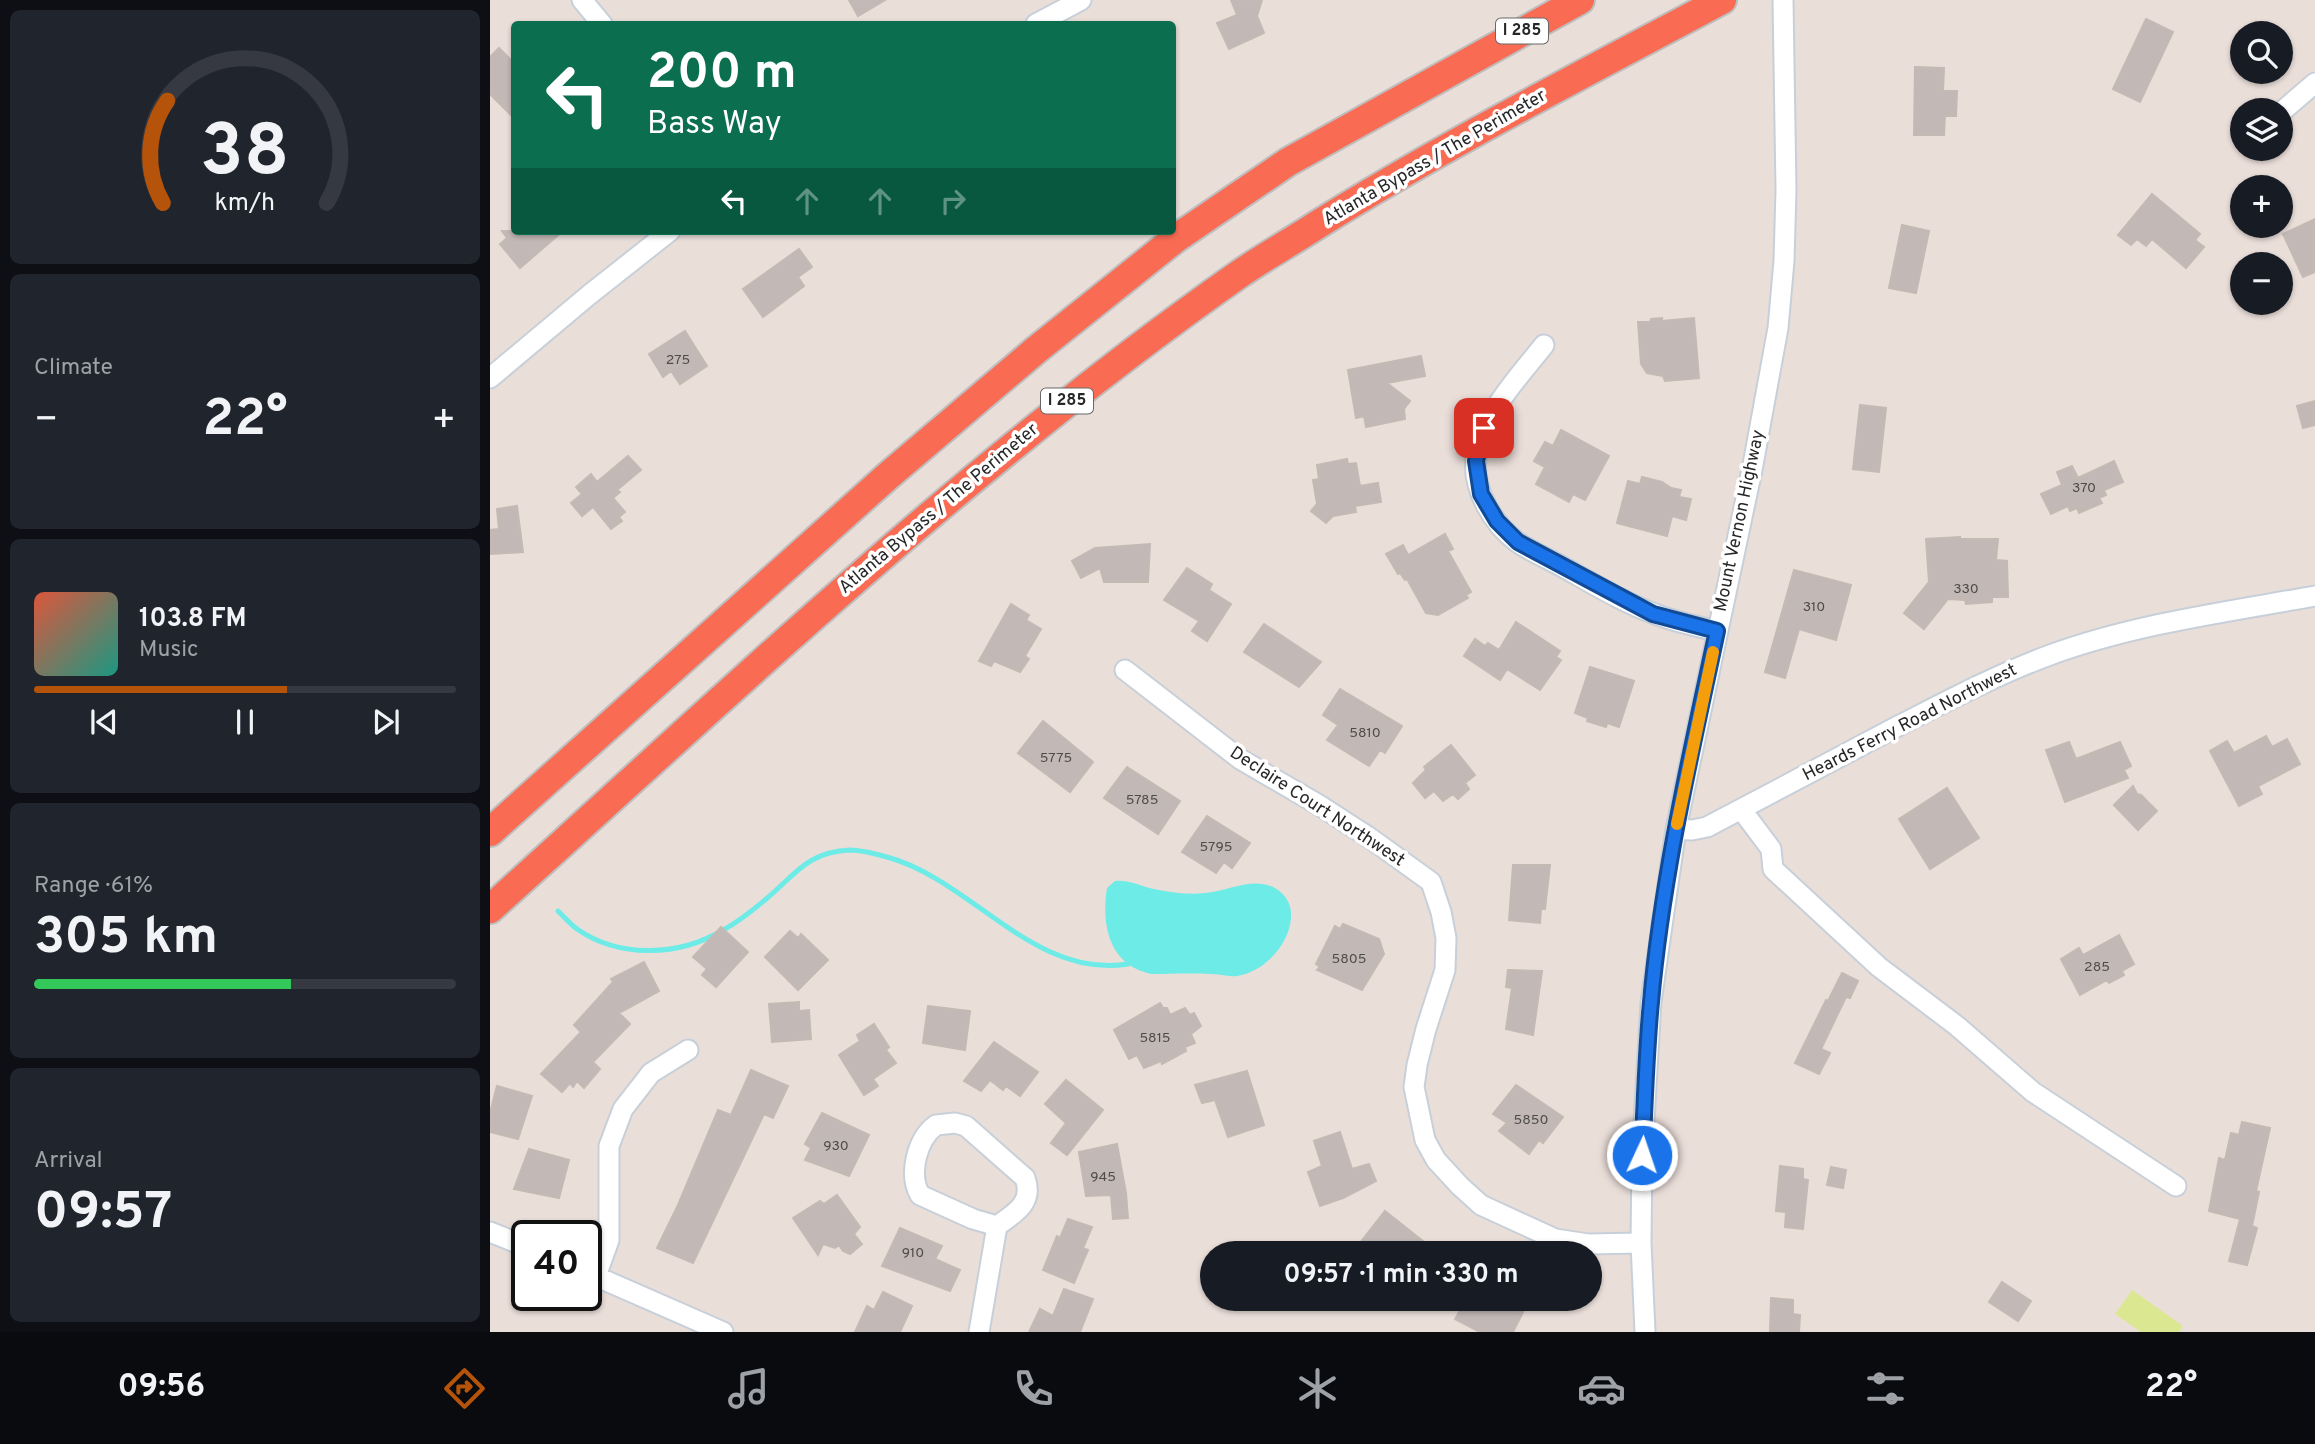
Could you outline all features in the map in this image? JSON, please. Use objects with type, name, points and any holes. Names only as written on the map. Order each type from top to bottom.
[{"type":"highway","name":"I 285","points":[[490,832],[889,475],[1036,350],[1175,239],[1289,162],[1580,0]]},
{"type":"highway","name":"Atlanta Bypass / The Perimeter","points":[[490,909],[940,506],[1060,407],[1241,273],[1390,179],[1722,0]]},
{"type":"street","points":[[582,0],[600,21]]},
{"type":"street","points":[[1042,21],[1081,0]]},
{"type":"street","name":"Mount Vernon Highway","points":[[1645,1332],[1641,1243],[1642,1155],[1651,1002],[1676,829],[1752,470],[1778,328],[1784,261],[1783,0]]},
{"type":"street","points":[[2293,102],[2315,83]]},
{"type":"street","points":[[490,378],[665,235]]},
{"type":"street","points":[[1544,345],[1492,413],[1484,428],[1476,461],[1481,494],[1487,506],[1497,521],[1518,542],[1584,579],[1653,614],[1717,631]]},
{"type":"street","name":"Heards Ferry Road Northwest","points":[[1676,829],[1707,827],[1961,694],[2052,654],[2175,622],[2315,596]]},
{"type":"street","name":"Declaire Court Northwest","points":[[1125,670],[1240,760],[1319,805],[1431,882],[1446,939],[1445,970],[1426,1029],[1414,1087],[1425,1140],[1436,1160],[1481,1205],[1555,1239],[1588,1244],[1641,1243]]},
{"type":"street","points":[[1741,809],[1771,849],[1773,869],[1879,967],[1957,1026],[2033,1092],[2176,1186]]},
{"type":"street","points":[[602,1253],[609,1240],[609,1146],[624,1109],[651,1073],[688,1050]]},
{"type":"street","points":[[979,1332],[998,1226],[1022,1208],[1027,1198],[1028,1186],[1025,1178],[966,1126],[955,1122],[936,1125],[923,1140],[916,1163],[915,1178],[920,1195],[973,1219],[998,1226]]},
{"type":"street","points":[[490,1232],[511,1241]]},
{"type":"street","points":[[602,1279],[723,1332]]},
{"type":"green space","points":[[2132,1290],[2183,1326],[2179,1332],[2141,1332],[2115,1314]]},
{"type":"water","points":[[1115,881],[1190,894],[1248,884],[1265,884],[1277,889],[1287,899],[1291,912],[1290,927],[1274,955],[1257,969],[1247,973],[1234,976],[1151,974],[1126,962],[1111,942],[1105,902],[1107,888]]},
{"type":"building","points":[[849,0],[885,0],[858,16]]},
{"type":"building","points":[[1231,0],[1262,0],[1257,16],[1264,33],[1229,49],[1217,23],[1237,15]]},
{"type":"building","points":[[2146,19],[2173,32],[2140,102],[2113,89]]},
{"type":"building","points":[[499,48],[511,60],[511,115],[490,94],[490,57]]},
{"type":"building","points":[[1915,67],[1944,68],[1943,91],[1957,91],[1956,116],[1945,116],[1944,135],[1914,135]]},
{"type":"building","points":[[2152,194],[2200,234],[2195,240],[2204,247],[2186,268],[2152,239],[2146,246],[2137,239],[2131,245],[2118,235]]},
{"type":"building","points":[[2315,219],[2315,272],[2303,277],[2285,238],[2293,238],[2293,229]]},
{"type":"building","points":[[1902,225],[1929,231],[1916,293],[1889,288]]},
{"type":"building","points":[[502,231],[511,231],[511,235],[558,235],[520,268],[500,244],[507,238]]},
{"type":"building","points":[[799,249],[812,267],[798,277],[804,286],[763,317],[743,289]]},
{"type":"building","points":[[1662,318],[1662,321],[1694,318],[1699,378],[1665,381],[1663,376],[1647,373],[1641,364],[1638,322]]},
{"type":"building","points":[[685,331],[707,366],[680,384],[671,371],[663,377],[649,354]]},
{"type":"building","points":[[1421,356],[1425,376],[1387,383],[1410,401],[1404,409],[1405,419],[1366,427],[1364,416],[1356,418],[1348,370]]},
{"type":"building","points":[[2315,401],[2315,425],[2303,428],[2297,406]]},
{"type":"building","points":[[1860,405],[1886,408],[1879,472],[1853,469]]},
{"type":"building","points":[[1561,430],[1609,456],[1585,500],[1573,494],[1569,502],[1536,484],[1545,467],[1534,461],[1545,442],[1553,446]]},
{"type":"building","points":[[628,456],[641,470],[617,490],[620,492],[613,498],[625,512],[619,517],[622,521],[611,529],[593,507],[582,516],[571,503],[582,494],[576,487],[591,474],[597,482]]},
{"type":"building","points":[[1347,459],[1348,464],[1356,463],[1360,486],[1378,483],[1381,502],[1355,506],[1356,512],[1333,516],[1326,523],[1311,511],[1317,504],[1313,480],[1319,479],[1317,465]]},
{"type":"building","points":[[2114,461],[2123,482],[2104,490],[2106,495],[2099,498],[2102,503],[2079,513],[2077,508],[2070,511],[2068,506],[2051,514],[2041,494],[2062,485],[2057,472],[2072,466],[2078,478]]},
{"type":"building","points":[[1642,477],[1681,490],[1679,497],[1691,499],[1686,520],[1672,516],[1667,536],[1617,523],[1628,481],[1640,484]]},
{"type":"building","points":[[517,506],[523,552],[490,554],[490,530],[499,529],[497,509]]},
{"type":"building","points":[[1445,534],[1453,549],[1448,551],[1471,592],[1466,595],[1468,598],[1438,615],[1426,613],[1407,579],[1398,574],[1386,554],[1403,545],[1408,555]]},
{"type":"building","points":[[1926,539],[1998,539],[1996,560],[2007,561],[2008,597],[1992,597],[1992,602],[1966,604],[1965,600],[1948,599],[1924,629],[1904,613],[1929,582]]},
{"type":"building","points":[[1150,544],[1148,582],[1104,582],[1100,568],[1081,578],[1072,561],[1095,548]]},
{"type":"building","points":[[1187,568],[1212,584],[1209,590],[1231,604],[1207,641],[1192,631],[1199,621],[1164,600]]},
{"type":"building","points":[[1794,570],[1851,585],[1836,640],[1799,629],[1785,678],[1765,672]]},
{"type":"building","points":[[1011,604],[1029,615],[1026,620],[1041,629],[1025,656],[1029,659],[1020,672],[994,661],[991,666],[979,661]]},
{"type":"building","points":[[1516,622],[1560,651],[1556,657],[1561,660],[1540,690],[1507,669],[1500,680],[1464,656],[1475,639],[1485,646],[1488,643],[1499,650]]},
{"type":"building","points":[[1264,624],[1321,662],[1299,687],[1244,652]]},
{"type":"building","points":[[1590,667],[1634,681],[1619,727],[1607,723],[1606,727],[1587,721],[1588,718],[1575,713]]},
{"type":"building","points":[[1340,689],[1402,726],[1385,753],[1380,750],[1369,766],[1327,740],[1338,725],[1323,715]]},
{"type":"building","points":[[1043,721],[1093,762],[1070,792],[1018,753]]},
{"type":"building","points":[[2266,736],[2272,747],[2287,739],[2300,764],[2258,786],[2262,794],[2239,806],[2210,751],[2227,741],[2234,753]]},
{"type":"building","points":[[2069,742],[2076,759],[2120,742],[2131,766],[2124,770],[2128,778],[2065,802],[2046,750]]},
{"type":"building","points":[[1451,745],[1475,775],[1465,783],[1469,789],[1458,799],[1453,794],[1443,801],[1434,791],[1425,798],[1413,783],[1426,770],[1424,767]]},
{"type":"building","points":[[1127,767],[1180,801],[1158,834],[1104,798]]},
{"type":"building","points":[[2133,786],[2137,794],[2157,811],[2138,830],[2114,805]]},
{"type":"building","points":[[1947,788],[1979,838],[1930,869],[1899,819]]},
{"type":"building","points":[[1207,816],[1250,843],[1232,868],[1224,862],[1216,873],[1182,852]]},
{"type":"building","points":[[1513,865],[1550,865],[1545,909],[1541,909],[1540,923],[1509,920]]},
{"type":"building","points":[[1343,924],[1379,939],[1384,954],[1362,990],[1317,970],[1320,967],[1316,964],[1335,926],[1340,929]]},
{"type":"building","points":[[721,927],[748,952],[716,987],[702,975],[707,969],[693,957]]},
{"type":"building","points":[[790,931],[798,938],[801,934],[828,960],[798,990],[765,957]]},
{"type":"building","points":[[2119,935],[2134,964],[2122,971],[2124,975],[2109,983],[2107,980],[2080,995],[2061,959],[2079,948],[2083,955]]},
{"type":"building","points":[[644,962],[659,991],[619,1013],[630,1024],[593,1062],[600,1069],[584,1088],[577,1081],[573,1087],[570,1083],[562,1092],[541,1074],[581,1032],[574,1025],[613,982],[611,979]]},
{"type":"building","points":[[1508,970],[1542,971],[1533,1035],[1506,1029],[1512,988],[1506,987]]},
{"type":"building","points":[[1842,973],[1858,981],[1850,998],[1846,997],[1821,1049],[1830,1053],[1819,1074],[1795,1063]]},
{"type":"building","points":[[799,1002],[799,1011],[809,1010],[811,1039],[772,1042],[769,1004]]},
{"type":"building","points":[[1160,1003],[1163,1008],[1167,1008],[1170,1015],[1185,1008],[1190,1015],[1194,1013],[1201,1026],[1191,1034],[1195,1043],[1185,1047],[1186,1051],[1162,1064],[1161,1061],[1144,1068],[1137,1055],[1129,1059],[1114,1030]]},
{"type":"building","points":[[928,1006],[970,1011],[965,1050],[923,1043]]},
{"type":"building","points":[[874,1024],[889,1047],[886,1050],[896,1063],[873,1079],[878,1086],[864,1095],[839,1055],[860,1041],[857,1035]]},
{"type":"building","points":[[994,1042],[1038,1072],[1020,1096],[1006,1086],[1003,1090],[990,1080],[981,1091],[964,1081]]},
{"type":"building","points":[[751,1070],[788,1086],[773,1118],[764,1114],[693,1263],[657,1248],[718,1110],[731,1115]]},
{"type":"building","points":[[1247,1071],[1264,1125],[1228,1137],[1215,1100],[1202,1103],[1195,1085]]},
{"type":"building","points":[[1066,1080],[1103,1110],[1067,1155],[1051,1143],[1066,1123],[1045,1104]]},
{"type":"building","points":[[1516,1085],[1563,1117],[1543,1143],[1539,1140],[1529,1154],[1499,1131],[1507,1123],[1493,1114]]},
{"type":"building","points":[[497,1086],[532,1096],[518,1139],[490,1132],[490,1113]]},
{"type":"building","points":[[822,1113],[869,1135],[849,1176],[805,1160],[811,1148],[805,1144]]},
{"type":"building","points":[[2242,1122],[2270,1128],[2256,1191],[2259,1192],[2252,1226],[2257,1228],[2247,1265],[2229,1261],[2240,1219],[2209,1211],[2219,1158],[2225,1160],[2231,1133],[2239,1135]]},
{"type":"building","points":[[1340,1132],[1352,1169],[1369,1164],[1376,1181],[1320,1206],[1308,1172],[1322,1166],[1314,1141]]},
{"type":"building","points":[[1117,1144],[1128,1218],[1113,1219],[1111,1195],[1086,1196],[1079,1152]]},
{"type":"building","points":[[529,1149],[569,1160],[559,1198],[514,1189]]},
{"type":"building","points":[[1780,1166],[1803,1169],[1803,1179],[1808,1180],[1803,1229],[1785,1227],[1786,1212],[1776,1211]]},
{"type":"building","points":[[1831,1167],[1846,1170],[1843,1188],[1827,1185]]},
{"type":"building","points":[[837,1195],[860,1227],[854,1234],[862,1244],[850,1254],[843,1251],[839,1245],[835,1248],[823,1244],[818,1255],[793,1218],[820,1201],[824,1204]]},
{"type":"building","points":[[1385,1211],[1423,1241],[1361,1241]]},
{"type":"building","points":[[1068,1219],[1092,1227],[1083,1248],[1088,1250],[1074,1283],[1043,1270],[1057,1236],[1060,1238]]},
{"type":"building","points":[[900,1228],[942,1246],[935,1259],[960,1270],[950,1291],[882,1266]]},
{"type":"building","points":[[2002,1282],[2031,1301],[2018,1321],[1989,1302]]},
{"type":"building","points":[[1064,1289],[1093,1299],[1080,1332],[1029,1332],[1040,1309],[1053,1316]]},
{"type":"building","points":[[883,1292],[912,1306],[900,1332],[855,1332],[867,1306],[874,1310]]},
{"type":"building","points":[[1771,1298],[1793,1300],[1793,1314],[1800,1315],[1799,1332],[1770,1332]]},
{"type":"building","points":[[1460,1311],[1524,1311],[1513,1332],[1480,1332],[1455,1319]]},
{"type":"waterway","points":[[558,911],[569,923],[594,939],[631,949],[669,949],[706,939],[729,927],[812,860],[835,852],[855,850],[887,857],[918,869],[1032,943],[1062,957],[1094,965],[1128,964]]},
{"type":"slow traffic","points":[[1677,824],[1713,652]]},
{"type":"route","points":[[1484,428],[1476,461],[1481,494],[1508,534],[1584,579],[1653,614],[1717,631],[1679,811],[1658,941],[1651,1002],[1642,1155]]}]
